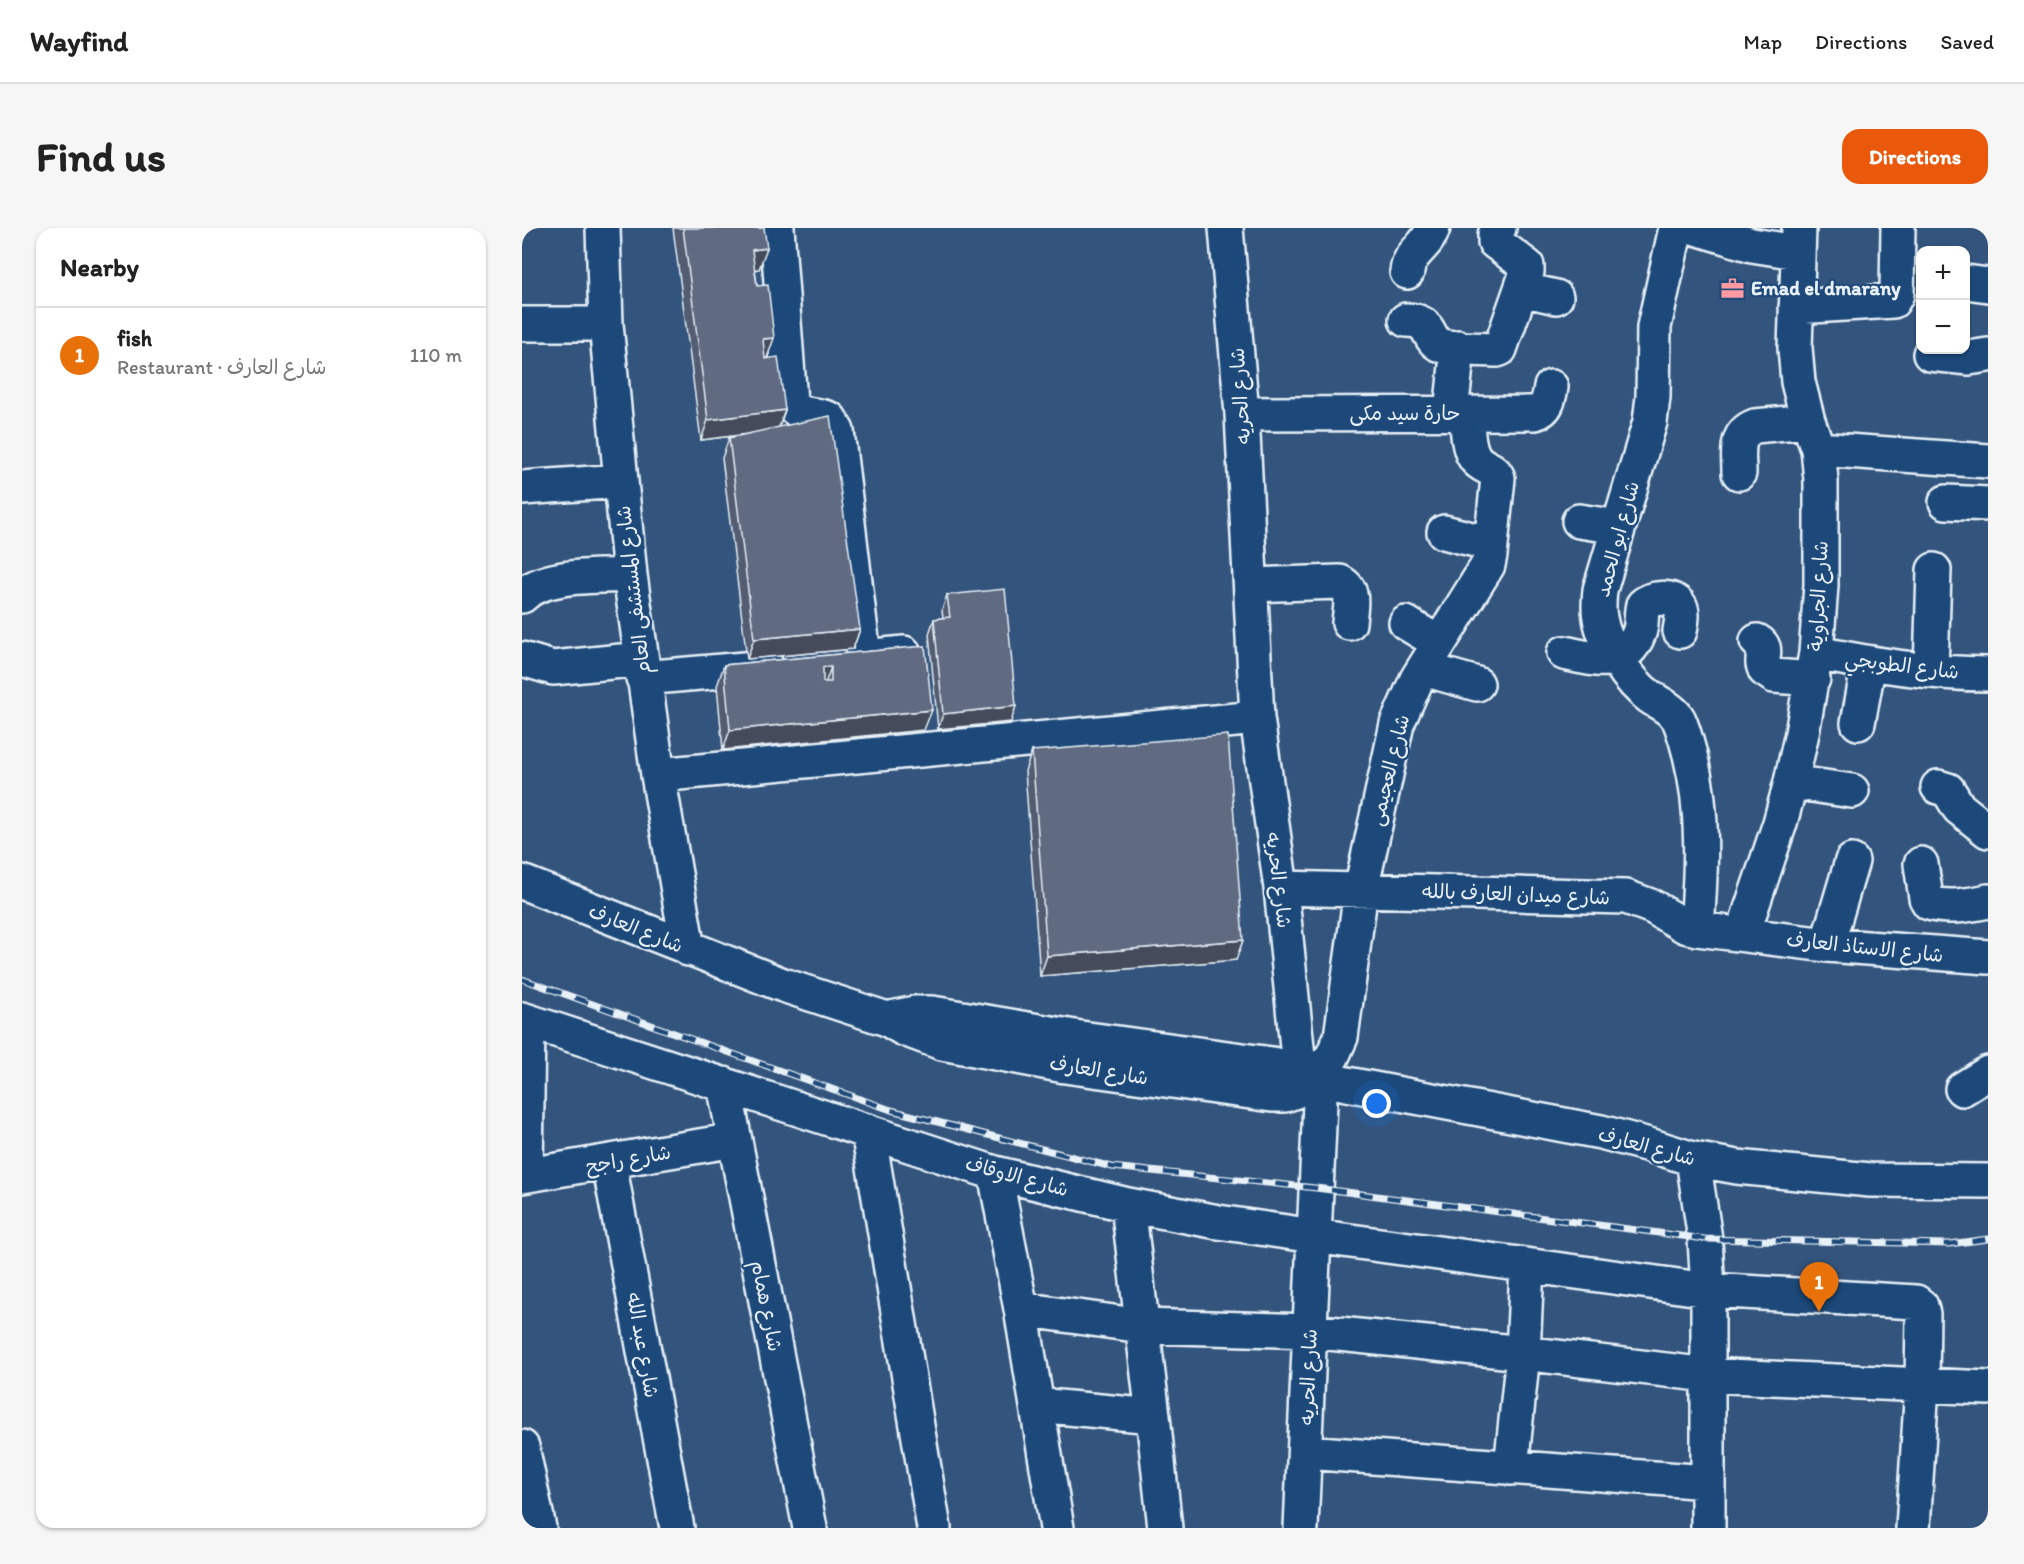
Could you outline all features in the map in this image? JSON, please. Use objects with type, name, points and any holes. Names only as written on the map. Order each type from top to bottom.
[{"type":"street","name":"شارع المستشفى العام","points":[[603,228],[606,324],[630,575],[658,775],[688,949]]},
{"type":"street","points":[[777,228],[790,402],[794,410],[800,413],[830,419],[837,431],[864,657]]},
{"type":"street","name":"شارع الحريه","points":[[1226,228],[1242,414],[1257,718],[1281,888],[1298,1057],[1317,1086],[1320,1103],[1302,1528]]},
{"type":"street","points":[[1407,272],[1408,263],[1413,254],[1426,243],[1433,228]]},
{"type":"street","points":[[1406,320],[1423,323],[1439,344],[1500,349],[1527,272],[1527,266],[1495,242],[1495,235],[1499,228]]},
{"type":"street","name":"شارع ابو الحمد","points":[[1676,228],[1654,327],[1653,398],[1650,422],[1600,590],[1599,604],[1604,632],[1631,681],[1672,712],[1678,719],[1687,744],[1695,776],[1701,827],[1697,928]]},
{"type":"street","points":[[1696,228],[1752,245],[1798,240]]},
{"type":"street","points":[[1796,307],[1893,301],[1897,294],[1898,228]]},
{"type":"street","name":"شارع الجراوية","points":[[1743,933],[1780,823],[1791,782],[1814,666],[1821,585],[1822,528],[1813,435],[1798,381],[1795,348],[1798,240]]},
{"type":"street","points":[[1970,283],[1988,285]]},
{"type":"street","points":[[1521,289],[1556,297]]},
{"type":"street","points":[[522,324],[606,324]]},
{"type":"street","points":[[1458,347],[1459,413]]},
{"type":"street","points":[[1930,354],[1969,358],[1988,356]]},
{"type":"street","name":"حارة سيد مكى","points":[[1242,414],[1539,411],[1547,404],[1551,387]]},
{"type":"street","name":"شارع العجيمى","points":[[1310,1077],[1332,1058],[1341,1037],[1361,890],[1397,724],[1431,656],[1488,565],[1498,478],[1494,470],[1477,462],[1474,457],[1459,413]]},
{"type":"street","points":[[1739,473],[1740,439],[1749,428],[1755,426],[1988,461]]},
{"type":"street","points":[[522,488],[621,481]]},
{"type":"street","points":[[1946,502],[1988,504]]},
{"type":"street","points":[[1579,521],[1618,527]]},
{"type":"street","points":[[1444,532],[1491,544]]},
{"type":"street","points":[[1931,671],[1934,570]]},
{"type":"street","points":[[522,596],[540,584],[555,580],[630,575]]},
{"type":"street","points":[[1251,585],[1340,582],[1347,585],[1351,594],[1349,623]]},
{"type":"street","points":[[1564,652],[1599,660],[1610,660],[1627,651],[1636,640],[1640,630],[1643,605],[1652,599],[1673,600],[1679,604],[1682,613],[1680,631]]},
{"type":"street","points":[[1406,623],[1431,656],[1477,684]]},
{"type":"street","name":"شارع الطوبجي","points":[[1757,641],[1765,649],[1763,664],[1773,676],[1814,666],[1869,663],[1931,671],[1988,674]]},
{"type":"street","points":[[829,661],[904,653]]},
{"type":"street","points":[[522,659],[553,668],[642,669],[795,664]]},
{"type":"street","points":[[1858,723],[1869,663]]},
{"type":"street","points":[[658,775],[1257,718]]},
{"type":"street","points":[[1791,782],[1852,791]]},
{"type":"street","points":[[1938,788],[1948,790],[1959,808],[1988,831]]},
{"type":"street","points":[[1827,945],[1852,861]]},
{"type":"street","points":[[1921,864],[1926,898],[1929,903],[1936,906],[1967,906],[1988,901]]},
{"type":"street","name":"شارع العارف","points":[[522,882],[783,985],[887,1018],[915,1013],[932,1013],[1081,1038],[1272,1064],[1298,1070],[1310,1077],[1600,1132],[1693,1159],[1737,1167],[1870,1180],[1988,1181]]},
{"type":"street","name":"شارع ميدان العارف بالله","points":[[1281,888],[1626,897],[1653,907],[1685,926],[1743,933]]},
{"type":"street","name":"شارع الاستاذ العارف","points":[[1743,933],[1827,945],[1988,957]]},
{"type":"street","points":[[524,1176],[525,1020]]},
{"type":"street","name":"شارع الاوقاف","points":[[525,1020],[995,1173],[1128,1205],[1218,1222],[1708,1290],[1916,1302],[1921,1306],[1923,1314],[1922,1385]]},
{"type":"street","name":"شارع همام","points":[[724,1084],[810,1528]]},
{"type":"street","points":[[868,1131],[934,1528]]},
{"type":"street","name":"شارع راجح","points":[[524,1176],[735,1140]]},
{"type":"street","points":[[1693,1159],[1705,1239],[1708,1290],[1708,1528]]},
{"type":"street","name":"شارع عبد الله","points":[[609,1163],[677,1528]]},
{"type":"street","points":[[995,1173],[1038,1405],[1057,1528]]},
{"type":"street","points":[[1128,1205],[1165,1528]]},
{"type":"street","points":[[1511,1468],[1523,1353],[1527,1266]]},
{"type":"street","points":[[1021,1309],[1142,1326],[1310,1331],[1708,1375],[1988,1388]]},
{"type":"street","points":[[1913,1528],[1922,1385]]},
{"type":"street","points":[[1038,1405],[1153,1416]]},
{"type":"street","points":[[522,1448],[539,1528]]},
{"type":"street","points":[[1305,1452],[1708,1482]]},
{"type":"building","points":[[683,228],[764,228],[767,248],[752,250],[757,286],[768,285],[774,338],[763,339],[765,359],[778,357],[785,410],[708,420]]},
{"type":"building","points":[[830,416],[860,629],[754,639],[729,438]]},
{"type":"building","points":[[1005,589],[1016,706],[943,714],[934,619],[950,617],[947,595]]},
{"type":"building","points":[[925,646],[932,710],[730,730],[724,665]],"holes":[[[823,667],[831,667],[831,682],[823,682]]]},
{"type":"building","points":[[1228,735],[1243,940],[1047,956],[1032,751]]},
{"type":"railway","points":[[522,979],[891,1110],[1112,1167],[1316,1188],[1705,1239],[1949,1244],[1988,1239]]},
{"type":"place","name":"Emad el dmarany","points":[[1733,288]]},
{"type":"place","name":"fish","points":[[1819,1312]]}]
